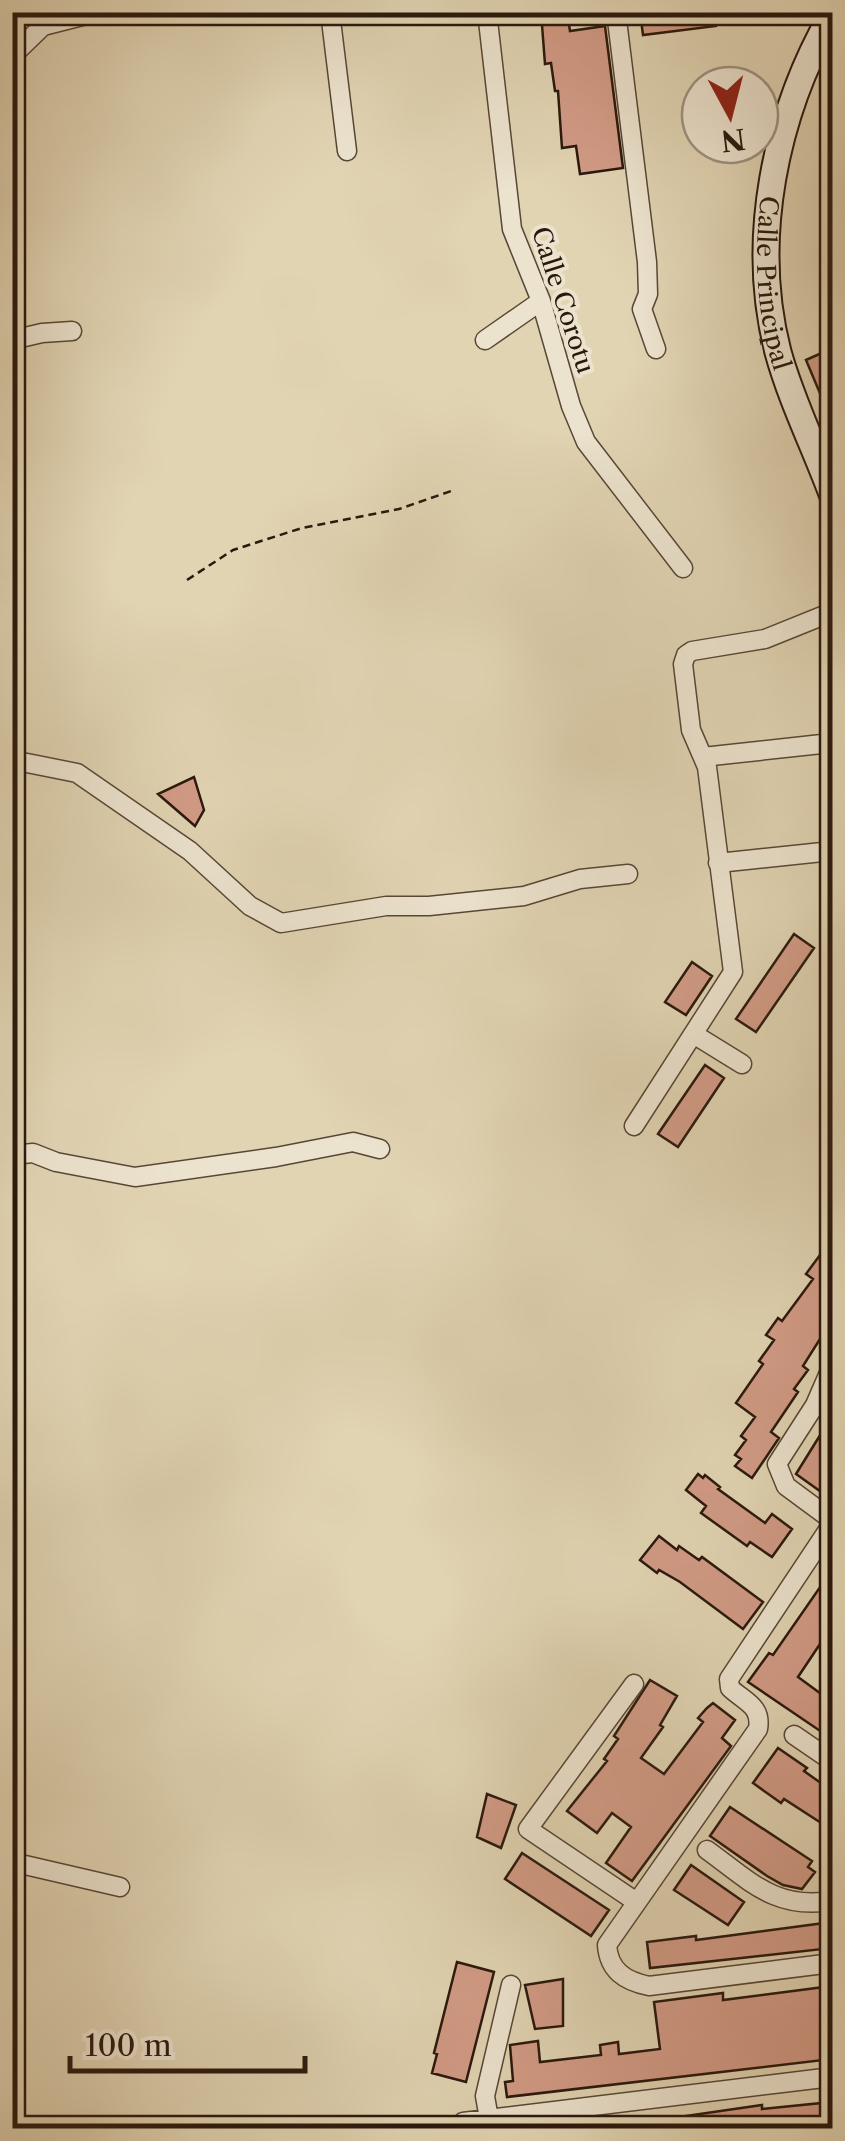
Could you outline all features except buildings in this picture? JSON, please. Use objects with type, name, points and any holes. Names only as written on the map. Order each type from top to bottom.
[{"type":"street","points":[[12,56],[43,26],[98,12]]},
{"type":"street","points":[[330,12],[347,151]]},
{"type":"street","name":"Calle Corotu","points":[[486,12],[512,229],[541,301],[572,406],[586,442],[684,568]]},
{"type":"street","points":[[616,12],[647,262],[648,294],[642,309],[656,349]]},
{"type":"street","name":"Calle Principal","points":[[832,15],[800,78],[786,116],[767,225],[766,289],[779,354],[832,494]]},
{"type":"street","points":[[485,340],[541,301]]},
{"type":"street","points":[[12,340],[42,332],[72,331]]},
{"type":"street","points":[[634,1126],[733,972],[703,757],[691,730],[686,654],[765,640],[832,612]]},
{"type":"street","points":[[703,757],[831,743]]},
{"type":"street","points":[[12,760],[78,773],[190,851],[250,906],[281,923],[386,906],[429,906],[524,896],[580,879],[628,874]]},
{"type":"street","points":[[718,862],[832,851]]},
{"type":"street","points":[[696,1035],[742,1064]]},
{"type":"street","points":[[12,1154],[32,1153],[56,1162],[135,1177],[353,1142],[380,1148]]},
{"type":"street","points":[[832,1366],[814,1405],[777,1464],[786,1486],[832,1522],[728,1679],[730,1688],[756,1707],[760,1717],[758,1729],[608,1945],[608,1958],[616,1972],[630,1982],[650,1986],[832,1964]]},
{"type":"street","points":[[634,1684],[528,1829],[635,1901]]},
{"type":"street","points":[[794,1735],[832,1761]]},
{"type":"street","points":[[707,1850],[773,1897],[812,1904],[832,1900]]},
{"type":"street","points":[[12,1862],[120,1887]]},
{"type":"street","points":[[489,2119],[485,2096],[511,1985]]},
{"type":"street","points":[[464,2122],[832,2077]]},
{"type":"path","points":[[187,580],[233,550],[302,528],[398,509],[454,490]]}]
